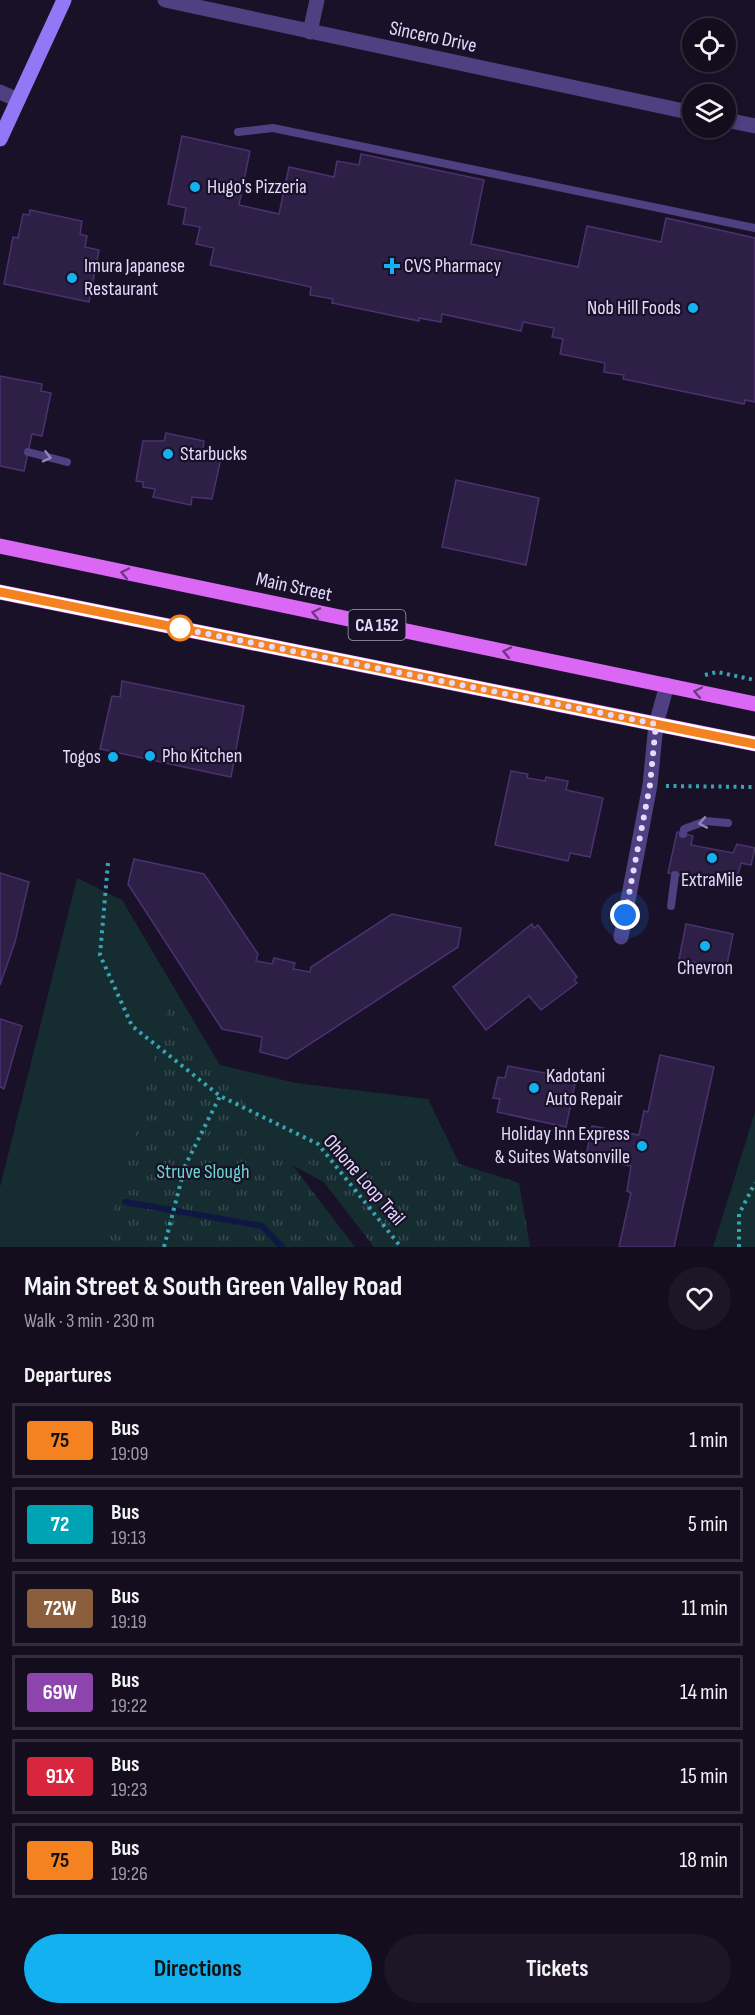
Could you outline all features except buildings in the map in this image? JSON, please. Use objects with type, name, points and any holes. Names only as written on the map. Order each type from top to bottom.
[{"type":"main road","points":[[0,139],[64,0]]},
{"type":"main road","name":"Main Street","points":[[0,546],[755,704]]},
{"type":"main road","name":"CA 152","points":[[0,592],[755,744]]},
{"type":"street","name":"Sincero Drive","points":[[165,0],[682,111]]},
{"type":"street","points":[[310,32],[317,0]]},
{"type":"street","points":[[0,92],[18,100]]},
{"type":"street","points":[[736,122],[755,126]]},
{"type":"street","points":[[621,937],[650,785],[656,724],[667,685]]},
{"type":"lane","points":[[238,132],[273,128],[755,228]]},
{"type":"lane","points":[[28,452],[67,462]]},
{"type":"lane","points":[[683,834],[684,829],[706,821],[729,823]]},
{"type":"lane","points":[[671,906],[675,875]]},
{"type":"path","points":[[717,672],[755,680]]},
{"type":"path","points":[[650,785],[689,788],[755,787]]},
{"type":"path","name":"Ohlone Loop Trail","points":[[108,863],[100,955],[132,1026],[220,1096],[318,1144],[401,1247]]},
{"type":"path","points":[[164,1247],[185,1166],[220,1096]]},
{"type":"path","points":[[739,1247],[739,1214],[755,1183]]},
{"type":"green space","points":[[77,878],[122,900],[220,1065],[296,1083],[428,1099],[500,1247],[333,1187],[252,1144],[267,1247],[0,1247],[0,1187]]},
{"type":"green space","name":"Struve Slough","points":[[169,1004],[355,1247],[104,1247]]},
{"type":"green space","points":[[755,1112],[755,1247],[713,1247]]},
{"type":"green space","name":"Struve Slough","points":[[303,1155],[370,1162],[444,1159],[519,1183],[530,1247],[374,1247]]},
{"type":"waterway","points":[[125,1202],[262,1226],[282,1247]]},
{"type":"bus line","name":"75","points":[[0,592],[755,744]]},
{"type":"place","name":"Hugo's Pizzeria","points":[[195,187]]},
{"type":"place","name":"CVS Pharmacy","points":[[392,266]]},
{"type":"place","name":"Imura Japanese Restaurant","points":[[72,278]]},
{"type":"place","name":"Nob Hill Foods","points":[[693,308]]},
{"type":"place","name":"Starbucks","points":[[168,454]]},
{"type":"place","name":"Pho Kitchen","points":[[150,756]]},
{"type":"place","name":"Togos","points":[[113,757]]},
{"type":"place","name":"ExtraMile","points":[[712,858]]},
{"type":"place","name":"Chevron","points":[[705,946]]},
{"type":"place","name":"Kadotani Auto Repair","points":[[534,1088]]},
{"type":"place","name":"Holiday Inn Express & Suites Watsonville","points":[[642,1146]]},
{"type":"route","points":[[180,628],[173,627],[656,724],[650,785],[625,915]]}]
